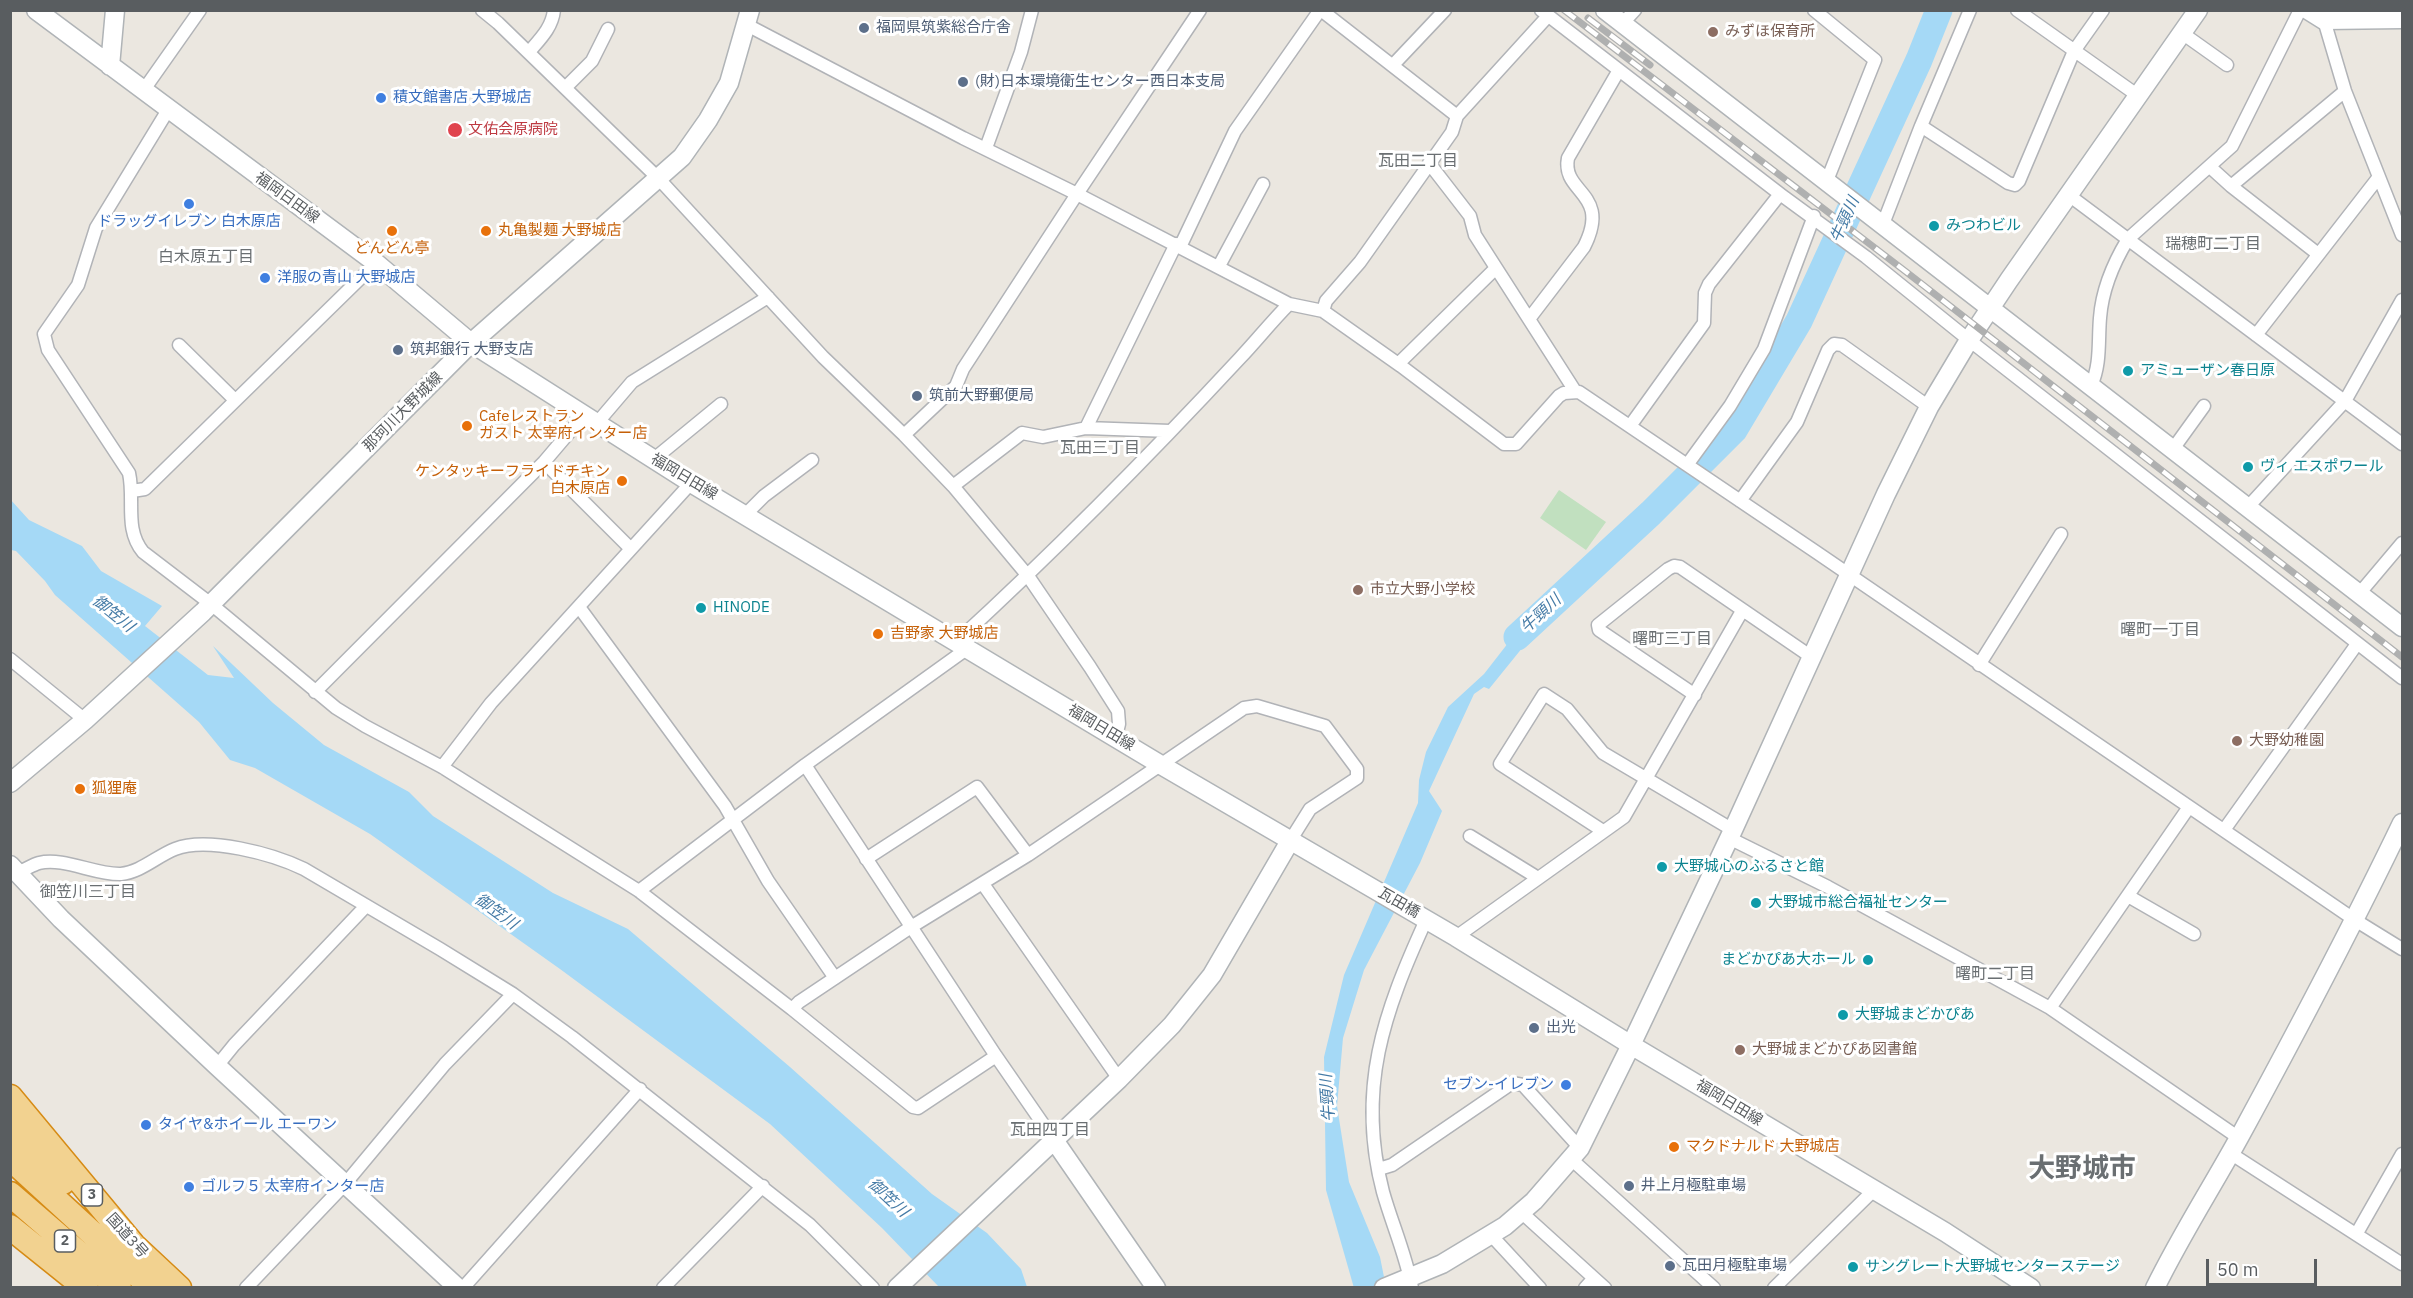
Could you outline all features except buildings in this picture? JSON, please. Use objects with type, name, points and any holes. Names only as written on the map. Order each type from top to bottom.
[{"type":"highway","name":"国道3号","points":[[10,1097],[133,1245],[179,1287]]},
{"type":"highway","points":[[10,1128],[49,1168],[133,1245]]},
{"type":"highway","name":"2","points":[[10,1158],[152,1287]]},
{"type":"highway","name":"2","points":[[10,1194],[119,1287]]},
{"type":"highway","points":[[10,1227],[86,1287]]},
{"type":"street","name":"福岡日田線","points":[[36,10],[376,263],[471,344],[691,483],[1161,765],[1371,887]]},
{"type":"street","points":[[110,66],[115,10]]},
{"type":"street","points":[[143,91],[200,10]]},
{"type":"street","points":[[482,10],[566,87],[659,179],[823,357],[953,486],[1028,576],[1118,711],[1119,724],[1116,736]]},
{"type":"street","points":[[529,52],[545,34],[553,19],[554,10]]},
{"type":"street","points":[[986,148],[1021,52],[1032,10]]},
{"type":"street","points":[[904,435],[956,386],[963,369],[1200,10]]},
{"type":"street","points":[[1086,428],[1235,131],[1321,10],[1457,116]]},
{"type":"street","points":[[1393,65],[1445,10]]},
{"type":"street","points":[[1605,10],[2403,627]]},
{"type":"street","points":[[1622,24],[1635,10]]},
{"type":"street","points":[[1814,10],[1875,60],[1826,183]]},
{"type":"street","points":[[1882,224],[1970,10]]},
{"type":"street","points":[[2017,10],[2137,95]]},
{"type":"street","points":[[1921,126],[2008,183],[2015,185],[2019,181],[2074,51],[2103,10]]},
{"type":"street","points":[[1426,920],[1386,1016],[1376,1067],[1371,1110],[1379,1169],[1401,1283],[1442,1264],[1491,1235],[1521,1212],[1551,1184],[1575,1154],[1631,1045],[1731,834],[1886,494],[1929,407],[1969,340],[2198,10]]},
{"type":"street","points":[[2091,386],[2098,367],[2100,314],[2117,256],[2128,239],[2210,167],[2238,138],[2300,10]]},
{"type":"street","points":[[2308,10],[2324,20],[2403,20]]},
{"type":"street","points":[[1323,311],[1326,301],[1360,262],[1452,132],[1457,116],[1545,14],[1780,194],[1814,216],[1969,340],[2403,678]]},
{"type":"street","points":[[748,18],[963,138],[1077,194],[1289,304],[1323,311],[1504,444],[1516,444],[1559,396],[1575,391]]},
{"type":"street","name":"那珂川大野城線","points":[[10,783],[85,720],[207,608],[471,344],[682,157],[729,83],[748,18]]},
{"type":"street","points":[[2324,20],[2345,91],[2378,178],[2403,235]]},
{"type":"street","points":[[566,87],[592,61],[608,29]]},
{"type":"street","points":[[2182,33],[2227,65]]},
{"type":"street","points":[[1529,320],[1590,236],[1592,208],[1568,175],[1566,167],[1568,158],[1619,70]]},
{"type":"street","points":[[2231,186],[2345,91]]},
{"type":"street","points":[[168,110],[96,228],[78,285],[44,333],[48,351],[129,473],[132,491],[131,529],[136,544],[142,552],[207,608],[315,692],[365,726],[442,767],[639,891],[792,1008],[913,1107],[918,1108],[996,1056]]},
{"type":"street","points":[[1429,163],[1470,216],[1475,235],[1575,391],[1850,575],[2355,920],[2403,949]]},
{"type":"street","points":[[2210,167],[2318,254]]},
{"type":"street","points":[[2256,334],[2378,178]]},
{"type":"street","points":[[1218,266],[1263,184]]},
{"type":"street","points":[[1630,426],[1704,324],[1706,293],[1709,285],[1780,194]]},
{"type":"street","points":[[2070,196],[2403,444]]},
{"type":"street","points":[[1687,465],[1730,406],[1764,349],[1814,216]]},
{"type":"street","points":[[132,491],[145,489],[376,263]]},
{"type":"street","points":[[1398,364],[1496,268]]},
{"type":"street","points":[[315,692],[544,462],[632,382],[768,297]]},
{"type":"street","points":[[2247,508],[2345,401],[2403,300]]},
{"type":"street","points":[[639,891],[962,645],[1170,431],[1289,304]]},
{"type":"street","points":[[1737,499],[1797,422],[1828,350],[1834,344],[1842,345],[1929,407]]},
{"type":"street","points":[[179,345],[234,400]]},
{"type":"street","points":[[654,459],[721,404]]},
{"type":"street","points":[[2173,448],[2204,406]]},
{"type":"street","points":[[953,486],[1022,433],[1043,437],[1086,428],[1170,431]]},
{"type":"street","points":[[746,514],[764,496],[812,460]]},
{"type":"street","points":[[544,462],[630,548]]},
{"type":"street","points":[[442,767],[491,703],[691,483]]},
{"type":"street","points":[[1979,665],[2061,534]]},
{"type":"street","points":[[2359,594],[2403,543]]},
{"type":"street","points":[[1695,695],[1599,630],[1598,625],[1674,566],[1680,567],[1813,658]]},
{"type":"street","points":[[579,607],[734,819],[768,881],[835,978]]},
{"type":"street","points":[[1456,937],[1624,817],[1742,611]]},
{"type":"street","points":[[2224,830],[2357,644]]},
{"type":"street","points":[[10,659],[85,720]]},
{"type":"street","points":[[1604,831],[1500,764],[1544,694],[1567,709],[1603,753],[1647,778],[1731,834],[2050,1008],[2234,1145],[2403,1264]]},
{"type":"street","points":[[792,1008],[911,927],[1028,855],[1244,708],[1257,706],[1325,726],[1357,769],[1357,778],[1310,809],[1212,975],[1172,1025],[1119,1079],[897,1287]]},
{"type":"street","points":[[805,765],[996,1056],[1156,1287]]},
{"type":"street","points":[[866,859],[977,787],[1028,855]]},
{"type":"street","points":[[2050,1008],[2188,807]]},
{"type":"street","points":[[2155,1287],[2355,920],[2403,823]]},
{"type":"street","points":[[1470,836],[1538,878]]},
{"type":"street","points":[[14,869],[51,862],[124,874],[176,848],[215,845],[281,858],[440,949],[513,994],[640,1089],[763,1186],[810,1225],[873,1287]]},
{"type":"street","points":[[14,869],[61,918],[217,1066],[458,1287]]},
{"type":"street","points":[[983,884],[1119,1079]]},
{"type":"street","name":"瓦田橋","points":[[1371,887],[1426,920]]},
{"type":"street","points":[[2128,896],[2194,934]]},
{"type":"street","points":[[217,1066],[234,1045],[366,906]]},
{"type":"street","name":"福岡日田線","points":[[1426,920],[1631,1045],[1875,1189],[2031,1287]]},
{"type":"street","points":[[246,1287],[345,1184],[445,1064],[513,994]]},
{"type":"street","points":[[1379,1169],[1392,1165],[1512,1083],[1523,1084],[1575,1154],[1714,1287]]},
{"type":"street","points":[[463,1287],[640,1089]]},
{"type":"street","points":[[2357,1233],[2403,1154]]},
{"type":"street","points":[[663,1287],[763,1186]]},
{"type":"street","points":[[1774,1287],[1875,1189]]},
{"type":"street","points":[[1521,1212],[1590,1283],[1605,1287]]},
{"type":"street","points":[[1491,1235],[1540,1287]]},
{"type":"green space","points":[[1559,490],[1606,522],[1586,550],[1540,518]]},
{"type":"water","name":"御笠川","points":[[10,499],[29,520],[82,546],[101,571],[162,606],[145,626],[208,675],[234,678],[213,646],[273,703],[324,745],[409,792],[433,816],[553,893],[628,929],[790,1067],[932,1194],[987,1233],[1021,1269],[1027,1287],[939,1287],[882,1228],[770,1124],[560,969],[370,834],[255,768],[230,760],[199,722],[55,595],[45,581],[16,551],[11,550]]},
{"type":"water","points":[[1548,607],[1527,642],[1489,689],[1484,687],[1474,694],[1429,791],[1442,811],[1420,863],[1364,970],[1343,1038],[1337,1106],[1349,1182],[1380,1257],[1386,1287],[1354,1288],[1326,1190],[1324,1057],[1344,975],[1418,803],[1419,780],[1426,752],[1448,707],[1484,674],[1519,629]]},
{"type":"waterway","name":"牛頸川","points":[[1517,637],[1651,513],[1734,430],[1799,321],[1919,60],[1939,10]]},
{"type":"railway","points":[[1564,10],[1905,271],[2402,657]]},
{"type":"railway","points":[[1588,18],[1650,65]]},
{"type":"place","name":"福岡県筑紫総合庁舎","points":[[864,28]]},
{"type":"place","name":"みずほ保育所","points":[[1713,32]]},
{"type":"place","name":"(財)日本環境衛生センター西日本支局","points":[[963,82]]},
{"type":"place","name":"積文館書店 大野城店","points":[[381,98]]},
{"type":"place","name":"文佑会原病院","points":[[455,130]]},
{"type":"place","name":"ドラッグイレブン 白木原店","points":[[189,204]]},
{"type":"place","name":"みつわビル","points":[[1934,226]]},
{"type":"place","name":"どんどん亭","points":[[392,231]]},
{"type":"place","name":"丸亀製麺 大野城店","points":[[486,231]]},
{"type":"place","name":"洋服の青山 大野城店","points":[[265,278]]},
{"type":"place","name":"筑邦銀行 大野支店","points":[[398,350]]},
{"type":"place","name":"アミューザン春日原","points":[[2128,371]]},
{"type":"place","name":"筑前大野郵便局","points":[[917,396]]},
{"type":"place","name":"Cafeレストラン ガスト 太宰府インター店","points":[[467,426]]},
{"type":"place","name":"ヴィ エスポワール","points":[[2248,467]]},
{"type":"place","name":"ケンタッキーフライドチキン 白木原店","points":[[622,481]]},
{"type":"place","name":"市立大野小学校","points":[[1358,590]]},
{"type":"place","name":"HINODE","points":[[701,608]]},
{"type":"place","name":"吉野家 大野城店","points":[[878,634]]},
{"type":"place","name":"大野幼稚園","points":[[2237,741]]},
{"type":"place","name":"狐狸庵","points":[[80,789]]},
{"type":"place","name":"大野城心のふるさと館","points":[[1662,867]]},
{"type":"place","name":"大野城市総合福祉センター","points":[[1756,903]]},
{"type":"place","name":"まどかぴあ大ホール","points":[[1868,960]]},
{"type":"place","name":"大野城まどかぴあ","points":[[1843,1015]]},
{"type":"place","name":"出光","points":[[1534,1028]]},
{"type":"place","name":"大野城まどかぴあ図書館","points":[[1740,1050]]},
{"type":"place","name":"セブン-イレブン","points":[[1566,1085]]},
{"type":"place","name":"タイヤ&ホイール エーワン","points":[[146,1125]]},
{"type":"place","name":"マクドナルド 大野城店","points":[[1674,1147]]},
{"type":"place","name":"井上月極駐車場","points":[[1629,1186]]},
{"type":"place","name":"ゴルフ５ 太宰府インター店","points":[[189,1187]]},
{"type":"place","name":"瓦田月極駐車場","points":[[1670,1266]]},
{"type":"place","name":"サングレート大野城センターステージ","points":[[1853,1267]]},
{"type":"district","name":"瓦田二丁目","points":[[1418,161]]},
{"type":"district","name":"瑞穂町二丁目","points":[[2213,244]]},
{"type":"district","name":"白木原五丁目","points":[[206,257]]},
{"type":"district","name":"瓦田三丁目","points":[[1100,448]]},
{"type":"district","name":"曙町一丁目","points":[[2160,630]]},
{"type":"district","name":"曙町三丁目","points":[[1672,639]]},
{"type":"district","name":"御笠川三丁目","points":[[88,892]]},
{"type":"district","name":"曙町二丁目","points":[[1995,974]]},
{"type":"district","name":"瓦田四丁目","points":[[1050,1130]]},
{"type":"district","name":"大野城市","points":[[2082,1169]]}]
